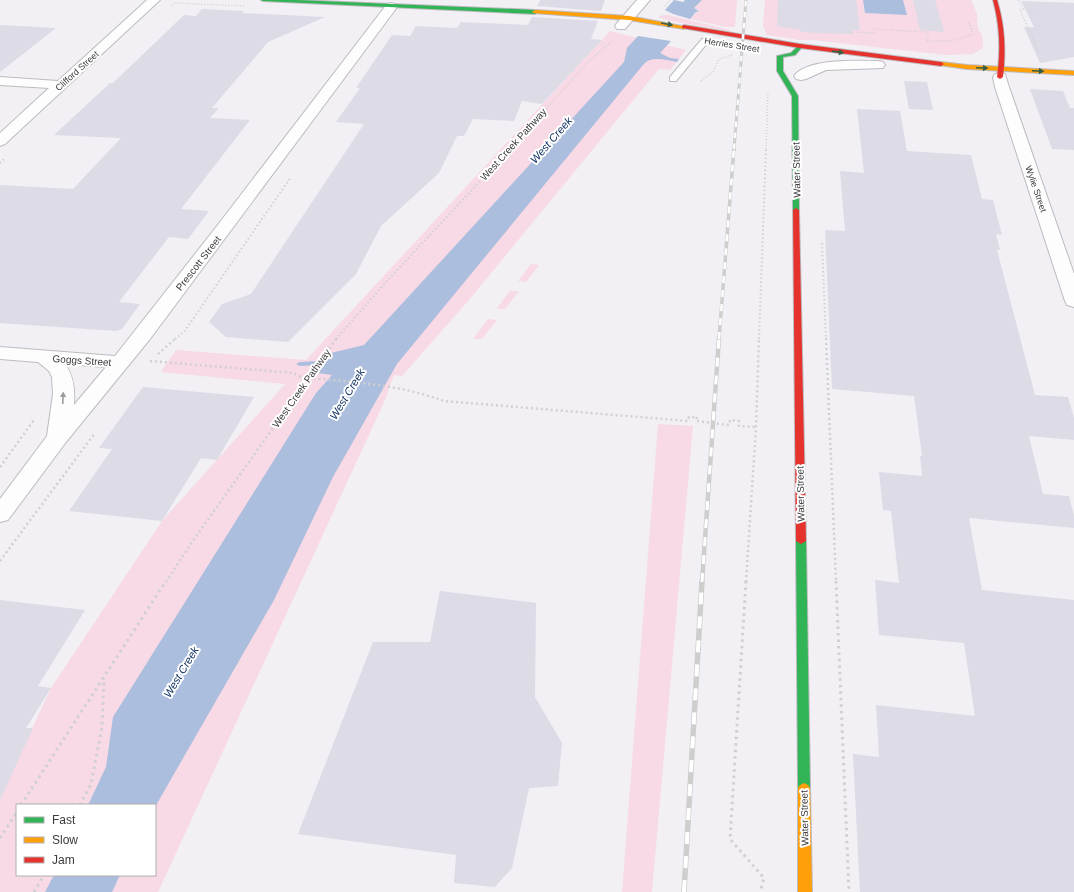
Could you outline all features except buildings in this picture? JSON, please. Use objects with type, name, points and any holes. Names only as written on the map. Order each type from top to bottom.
[{"type":"main road","name":"Herries Street","points":[[263,0],[539,12],[625,22],[878,65],[1001,73],[1074,81]]},
{"type":"main road","points":[[994,0],[1003,23],[1004,42],[1001,73]]},
{"type":"main road","name":"Herries Street","points":[[625,22],[661,33]]},
{"type":"main road","name":"Herries Street","points":[[757,48],[872,56],[967,67],[1001,73],[1074,73]]},
{"type":"main road","points":[[795,96],[780,71],[780,56],[796,50]]},
{"type":"main road","name":"Water Street","points":[[795,96],[804,892]]},
{"type":"street","name":"Clifford Street","points":[[0,141],[154,0]]},
{"type":"street","points":[[625,22],[644,0]]},
{"type":"street","name":"Prescott Street","points":[[0,515],[58,437],[120,362],[219,236],[391,6]]},
{"type":"street","name":"Water Street","points":[[795,96],[802,86],[800,59],[796,50]]},
{"type":"street","points":[[801,76],[817,68],[826,66],[878,65]]},
{"type":"street","name":"Wylie Street","points":[[1001,73],[1002,87],[1073,296]]},
{"type":"street","points":[[0,81],[62,85]]},
{"type":"street","name":"Goggs Street","points":[[0,353],[120,362]]},
{"type":"street","name":"Goggs Street","points":[[44,357],[59,370],[63,383],[64,396],[58,437]]},
{"type":"lane","points":[[672,79],[705,40]]},
{"type":"path","points":[[1019,0],[1023,9],[1020,10],[1040,53]]},
{"type":"path","points":[[847,32],[874,33],[873,29],[927,32],[928,37],[926,41],[952,41],[970,35],[972,31],[968,21]]},
{"type":"path","name":"West Creek Pathway","points":[[22,804],[192,542],[330,346],[386,281],[514,144],[586,64],[614,40]]},
{"type":"path","points":[[701,81],[712,75],[718,67],[719,59],[732,54]]},
{"type":"path","points":[[760,892],[764,878],[730,840],[756,428],[768,86]]},
{"type":"path","points":[[0,163],[5,159]]},
{"type":"path","points":[[145,366],[184,332],[293,174]]},
{"type":"path","points":[[821,235],[849,892]]},
{"type":"path","points":[[150,361],[293,373],[301,377],[308,378],[403,388],[424,393],[444,401],[688,421],[689,417],[697,417],[696,421],[729,425],[730,420],[739,421],[739,426],[756,428]]},
{"type":"path","points":[[0,467],[36,415]]},
{"type":"path","points":[[0,561],[99,426]]},
{"type":"path","points":[[81,804],[91,784],[102,727],[104,677]]},
{"type":"path","points":[[0,838],[16,814]]},
{"type":"path","points":[[34,892],[43,876]]},
{"type":"shaded area","points":[[702,0],[737,0],[735,27],[726,27],[690,19],[699,10],[694,8]]},
{"type":"shaded area","points":[[765,0],[971,0],[977,14],[978,29],[982,35],[983,48],[973,54],[946,55],[812,40],[799,40],[767,35],[763,26]]},
{"type":"shaded area","points":[[663,15],[730,30],[670,21],[658,17]]},
{"type":"shaded area","points":[[610,31],[686,50],[670,70],[659,69],[469,300],[402,376],[394,375],[385,400],[158,892],[0,892],[0,797],[51,688],[162,521],[285,384],[161,372],[176,350],[306,360]]},
{"type":"shaded area","points":[[531,264],[539,265],[526,282],[518,281]]},
{"type":"shaded area","points":[[510,291],[519,291],[505,309],[496,309]]},
{"type":"shaded area","points":[[488,319],[497,320],[482,339],[473,339]]},
{"type":"shaded area","points":[[658,424],[693,426],[652,892],[622,892]]},
{"type":"water","points":[[674,0],[683,2],[685,0],[702,0],[694,8],[699,11],[696,12],[690,19],[665,10]]},
{"type":"water","points":[[863,0],[903,0],[907,15],[865,13]]},
{"type":"water","name":"West Creek","points":[[638,36],[671,41],[660,53],[670,58],[679,59],[677,62],[654,59],[643,65],[397,364],[333,477],[274,600],[156,805],[156,804],[88,804],[106,767],[113,717],[316,393],[332,375],[317,373],[331,353],[364,345],[624,62],[627,48]]},
{"type":"water","points":[[53,876],[120,876],[112,892],[45,892]]},
{"type":"waterway","points":[[300,364],[335,362]]},
{"type":"railway","points":[[734,149],[746,0]]},
{"type":"railway","points":[[719,339],[734,148]]},
{"type":"railway","points":[[702,582],[719,338]]},
{"type":"railway","points":[[684,892],[702,581]]},
{"type":"traffic: fast","points":[[263,0],[535,12]]},
{"type":"traffic: fast","points":[[796,210],[795,96],[780,71],[780,56],[793,54],[800,46]]},
{"type":"traffic: fast","points":[[801,541],[804,788]]},
{"type":"traffic: slow","points":[[535,12],[629,18],[684,27]]},
{"type":"traffic: slow","points":[[941,64],[967,67],[1074,73]]},
{"type":"traffic: slow","points":[[804,788],[805,892]]},
{"type":"traffic: jam","points":[[995,0],[1002,29],[1000,77]]},
{"type":"traffic: jam","points":[[684,27],[800,46],[941,64]]},
{"type":"traffic: jam","points":[[796,210],[801,541]]}]
